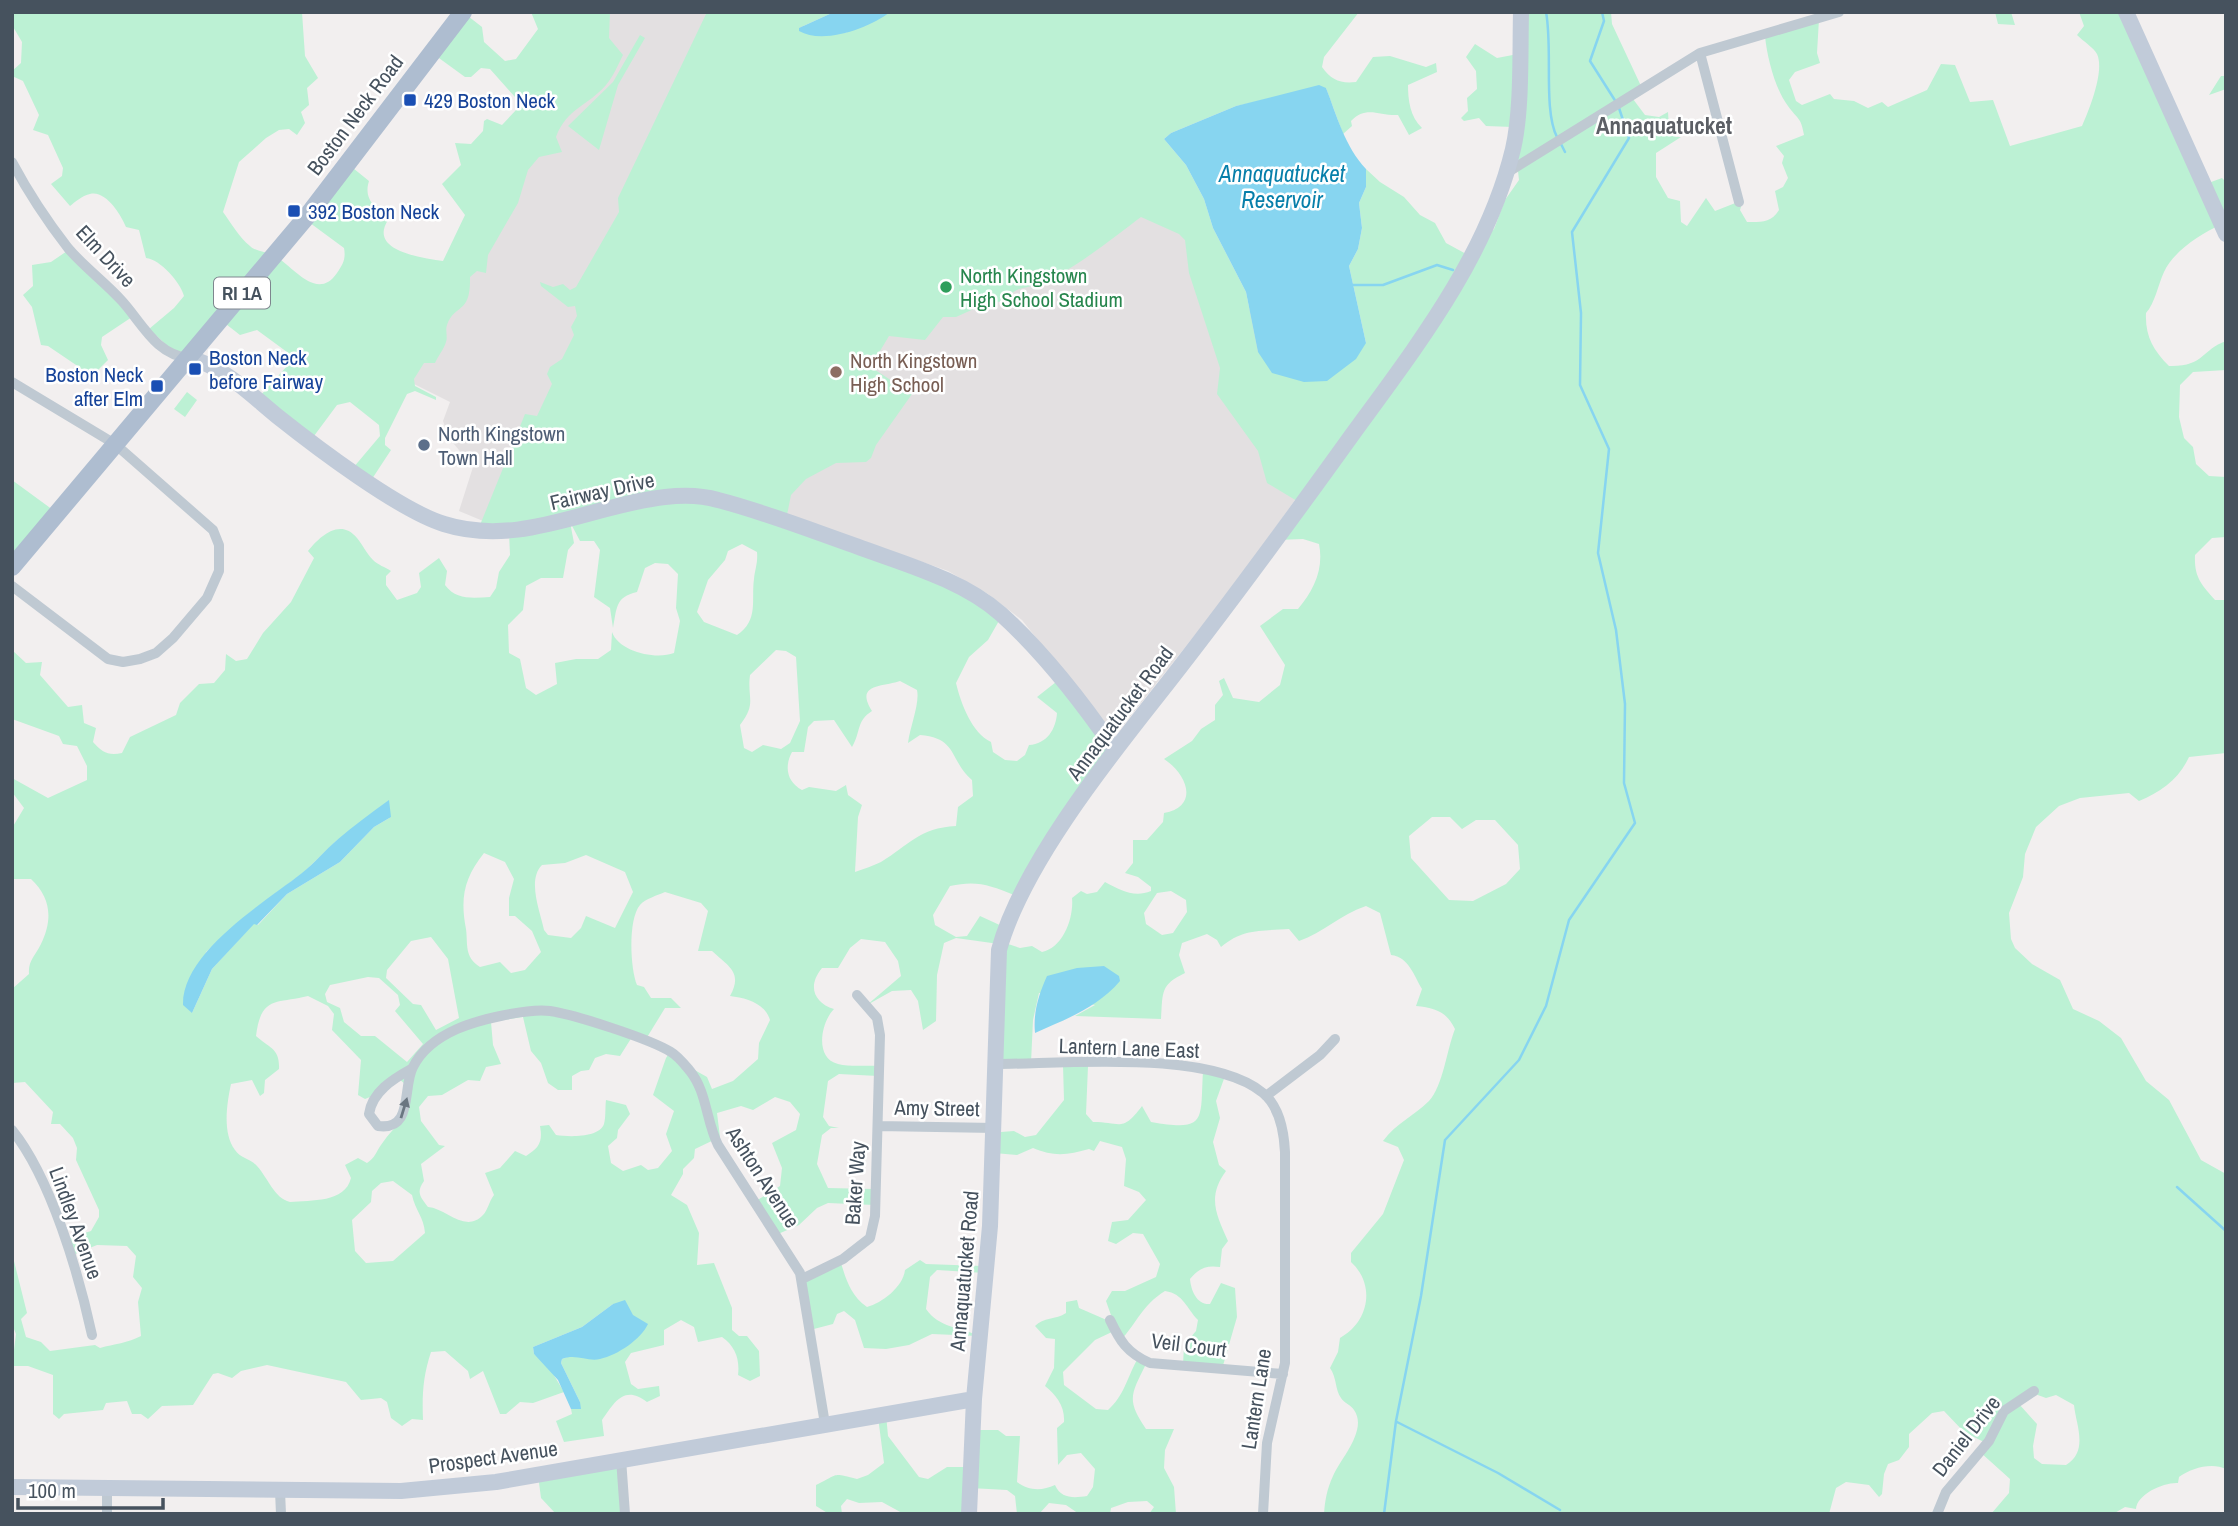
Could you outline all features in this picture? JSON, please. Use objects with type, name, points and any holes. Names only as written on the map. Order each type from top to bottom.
[{"type":"main road","name":"Boston Neck Road","points":[[12,566],[308,215],[463,12]]},
{"type":"street","name":"Annaquatucket Road","points":[[969,1514],[974,1399],[990,1226],[999,950],[1005,926],[1039,862],[1115,750],[1288,525],[1422,338],[1481,237],[1513,148],[1521,12]]},
{"type":"street","points":[[1505,174],[1700,53],[1839,12]]},
{"type":"street","points":[[2126,12],[2226,234]]},
{"type":"street","points":[[1700,53],[1739,202]]},
{"type":"street","name":"Elm Drive","points":[[14,170],[69,248],[121,300],[162,348],[174,356],[189,358]]},
{"type":"street","name":"Fairway Drive","points":[[189,358],[217,369],[282,420],[383,490],[405,505],[444,524],[482,530],[525,530],[651,498],[683,495],[717,499],[953,584],[1000,614],[1036,649],[1115,750]]},
{"type":"street","points":[[12,382],[115,444],[213,530],[219,545],[219,571],[207,598],[156,653],[122,662],[108,659],[12,586]]},
{"type":"street","name":"Baker Way","points":[[802,1279],[843,1259],[870,1238],[875,1216],[880,1035],[877,1018],[857,995]]},
{"type":"street","name":"Ashton Avenue","points":[[411,1069],[406,1106],[401,1119],[393,1126],[377,1126],[369,1114],[370,1104],[386,1086],[411,1069],[438,1039],[460,1027],[508,1015],[549,1011],[648,1041],[673,1053],[692,1072],[704,1099],[709,1127],[784,1244],[802,1279]]},
{"type":"street","points":[[1266,1096],[1320,1055],[1335,1039]]},
{"type":"street","name":"Lantern Lane East","points":[[995,1064],[1167,1064],[1214,1070],[1249,1084],[1266,1096]]},
{"type":"street","name":"Lantern Lane","points":[[1263,1514],[1267,1443],[1283,1374],[1286,1312],[1284,1132],[1275,1108],[1266,1096]]},
{"type":"street","name":"Amy Street","points":[[878,1126],[995,1128]]},
{"type":"street","name":"Lindley Avenue","points":[[12,1130],[29,1154],[67,1246],[92,1335]]},
{"type":"street","points":[[802,1279],[825,1424]]},
{"type":"street","name":"Veil Court","points":[[1110,1320],[1122,1346],[1134,1356],[1150,1363],[1283,1374]]},
{"type":"street","name":"Daniel Drive","points":[[1937,1514],[1946,1492],[1989,1441],[2004,1412],[2034,1391]]},
{"type":"street","name":"Prospect Avenue","points":[[12,1487],[401,1491],[496,1482],[974,1399]]},
{"type":"street","points":[[621,1459],[625,1514]]},
{"type":"street","points":[[107,1490],[107,1514]]},
{"type":"street","points":[[280,1491],[281,1514]]},
{"type":"shaded area","name":"North Kingstown High School","points":[[579,12],[777,12],[846,49],[1084,12],[1329,452],[1236,583],[1122,727],[1112,728],[1102,721],[1022,620],[988,594],[948,571],[803,520],[483,521],[459,511],[473,467],[449,438],[443,421],[450,402],[412,383]]},
{"type":"green space","points":[[12,12],[302,12],[305,56],[318,78],[307,88],[309,105],[301,112],[305,123],[297,135],[289,129],[279,130],[239,162],[223,212],[253,248],[275,256],[306,280],[322,284],[329,281],[339,270],[344,258],[344,248],[306,220],[348,164],[369,181],[369,198],[388,220],[384,231],[385,239],[391,246],[411,255],[443,261],[465,215],[442,184],[461,165],[455,143],[471,144],[483,131],[484,121],[487,119],[502,125],[517,109],[515,97],[490,69],[481,68],[471,77],[465,77],[432,53],[464,13],[482,27],[484,42],[505,61],[516,59],[538,29],[531,12],[610,12],[609,38],[623,55],[606,85],[572,113],[561,127],[556,137],[562,152],[539,157],[528,170],[518,203],[488,255],[486,273],[477,271],[470,277],[468,297],[450,318],[446,329],[447,340],[435,363],[424,363],[414,379],[415,386],[436,397],[436,400],[415,391],[407,394],[385,438],[385,445],[391,450],[370,482],[353,468],[380,436],[379,425],[350,402],[337,405],[314,436],[260,396],[288,365],[287,352],[257,330],[240,335],[222,321],[185,362],[149,329],[174,308],[184,296],[182,291],[163,267],[146,258],[139,230],[126,227],[117,210],[107,200],[102,196],[90,194],[70,206],[51,184],[62,176],[63,168],[48,135],[33,130],[39,115],[23,81],[12,76],[12,71],[21,63],[22,42],[12,25]]},
{"type":"green space","points":[[707,12],[834,12],[799,28],[845,33],[890,12],[1359,12],[1324,57],[1322,67],[1341,82],[1356,82],[1373,57],[1390,56],[1426,67],[1436,63],[1437,72],[1408,85],[1410,108],[1422,128],[1409,135],[1398,115],[1367,112],[1351,121],[1352,126],[1343,134],[1326,88],[1236,106],[1171,133],[1164,139],[1186,165],[1204,199],[1213,228],[1246,292],[1258,352],[1366,343],[1349,266],[1358,249],[1362,228],[1359,203],[1366,187],[1366,169],[1380,182],[1404,197],[1420,215],[1435,223],[1446,243],[1468,255],[1494,229],[1505,200],[1519,180],[1513,127],[1486,126],[1479,118],[1464,121],[1461,118],[1468,111],[1467,98],[1477,89],[1476,71],[1466,57],[1475,44],[1497,58],[1518,54],[1520,12],[1611,12],[1612,24],[1641,86],[1630,95],[1645,115],[1659,117],[1668,112],[1669,127],[1676,137],[1681,137],[1656,153],[1656,177],[1668,198],[1680,201],[1681,222],[1687,226],[1706,198],[1715,211],[1743,200],[1740,210],[1747,222],[1769,220],[1779,210],[1775,191],[1783,187],[1788,178],[1782,163],[1784,156],[1776,146],[1804,135],[1800,122],[1783,99],[1776,82],[1765,36],[1819,19],[1817,53],[1820,63],[1795,72],[1789,80],[1796,101],[1802,105],[1830,94],[1834,99],[1854,101],[1868,108],[1882,102],[1888,107],[1927,90],[1941,64],[1955,65],[1970,102],[1993,100],[2010,146],[2082,126],[2095,90],[2099,61],[2096,52],[2077,35],[2084,26],[2079,12],[2126,12],[2203,185],[2222,178],[2226,182],[2226,236],[2220,225],[2180,251],[2164,272],[2146,313],[2151,342],[2169,366],[2196,361],[2226,341],[2226,370],[2193,372],[2180,385],[2179,417],[2184,438],[2193,447],[2196,464],[2209,476],[2226,477],[2226,537],[2212,538],[2195,555],[2195,563],[2199,580],[2215,600],[2226,600],[2226,753],[2189,757],[2180,772],[2168,784],[2139,801],[2129,793],[2080,798],[2059,806],[2036,827],[2025,854],[2023,877],[2009,913],[2011,939],[2015,948],[2032,964],[2060,980],[2073,1009],[2099,1021],[2121,1038],[2146,1081],[2169,1100],[2201,1160],[2226,1174],[2226,1469],[2208,1466],[2189,1471],[2179,1477],[2178,1483],[2159,1487],[2146,1494],[2136,1509],[2125,1507],[2113,1514],[1991,1514],[2009,1493],[2010,1479],[1980,1452],[1986,1443],[1964,1432],[1944,1411],[1932,1413],[1909,1434],[1909,1447],[1899,1460],[1888,1464],[1882,1494],[1879,1497],[1869,1485],[1846,1482],[1836,1488],[1829,1514],[1324,1514],[1331,1481],[1352,1444],[1358,1426],[1354,1410],[1339,1395],[1330,1368],[1338,1352],[1340,1338],[1357,1323],[1366,1303],[1364,1281],[1351,1262],[1351,1253],[1383,1214],[1404,1160],[1398,1147],[1383,1141],[1434,1094],[1455,1029],[1448,1018],[1439,1012],[1416,1006],[1422,989],[1407,963],[1391,955],[1380,913],[1366,906],[1299,941],[1289,929],[1245,933],[1221,947],[1217,940],[1207,934],[1182,943],[1179,955],[1185,973],[1171,981],[1164,990],[1161,1019],[1075,1016],[1095,1005],[1039,993],[1033,1020],[1031,1063],[998,1065],[999,944],[956,938],[944,943],[937,975],[936,1021],[923,1030],[918,1001],[911,990],[892,991],[867,1005],[901,976],[898,961],[885,942],[861,939],[850,948],[838,968],[822,968],[815,981],[815,993],[822,1003],[834,1009],[823,1031],[825,1055],[838,1064],[878,1066],[878,1076],[839,1074],[828,1081],[823,1117],[829,1126],[839,1128],[831,1128],[822,1135],[817,1164],[828,1188],[874,1189],[874,1205],[828,1203],[817,1208],[799,1225],[778,1234],[756,1201],[780,1186],[782,1168],[772,1143],[796,1130],[800,1114],[790,1102],[775,1097],[753,1110],[741,1106],[717,1113],[720,1137],[695,1149],[694,1158],[683,1169],[671,1195],[687,1205],[699,1233],[697,1265],[714,1263],[732,1308],[732,1330],[739,1336],[747,1336],[759,1351],[760,1376],[750,1381],[738,1375],[736,1353],[727,1341],[722,1337],[698,1342],[694,1327],[681,1320],[664,1330],[664,1345],[631,1353],[625,1362],[631,1384],[638,1389],[659,1386],[660,1396],[647,1402],[639,1397],[626,1395],[615,1402],[602,1420],[604,1436],[564,1442],[556,1421],[572,1414],[571,1409],[580,1409],[580,1402],[561,1363],[562,1359],[573,1355],[599,1359],[632,1315],[613,1304],[582,1327],[533,1347],[534,1354],[549,1367],[564,1392],[533,1403],[520,1402],[506,1414],[500,1414],[483,1371],[470,1379],[468,1371],[445,1351],[431,1352],[424,1386],[423,1420],[412,1419],[402,1426],[391,1418],[387,1402],[381,1398],[361,1400],[346,1382],[267,1365],[241,1371],[232,1378],[213,1374],[193,1405],[162,1406],[148,1419],[141,1414],[132,1414],[127,1401],[106,1403],[103,1410],[64,1414],[59,1419],[53,1414],[53,1375],[28,1366],[12,1366],[16,1334],[12,1324],[12,1253],[27,1313],[21,1319],[26,1337],[41,1342],[50,1351],[95,1345],[100,1348],[141,1336],[138,1302],[142,1288],[133,1277],[136,1256],[127,1246],[97,1245],[70,1256],[65,1239],[91,1231],[99,1217],[99,1210],[76,1160],[77,1148],[73,1138],[60,1124],[51,1124],[53,1112],[25,1082],[12,1083],[12,989],[29,974],[31,962],[45,935],[48,909],[43,894],[31,879],[12,879],[12,828],[24,808],[12,792],[12,778],[48,798],[87,780],[87,766],[77,746],[63,744],[59,736],[12,719],[12,650],[26,663],[42,662],[40,675],[68,707],[82,705],[84,723],[96,728],[93,742],[106,752],[117,754],[122,753],[130,737],[176,715],[180,703],[199,684],[214,683],[225,670],[226,654],[236,661],[247,659],[263,633],[291,602],[314,558],[308,551],[330,531],[344,529],[350,532],[373,560],[391,571],[386,576],[386,585],[397,600],[417,593],[421,587],[419,573],[439,558],[447,571],[445,585],[449,590],[465,597],[490,597],[496,588],[499,572],[510,555],[509,532],[478,530],[525,414],[537,416],[552,384],[547,374],[550,367],[562,359],[574,335],[571,327],[577,316],[575,306],[568,307],[541,286],[540,282],[553,287],[563,284],[570,290],[576,287],[619,212],[618,198]],"holes":[[[1141,217],[1179,234],[1185,240],[1189,273],[1220,368],[1217,394],[1258,451],[1267,483],[1302,504],[1277,540],[1303,539],[1319,544],[1320,562],[1313,587],[1298,609],[1283,609],[1260,626],[1285,665],[1280,685],[1259,702],[1233,698],[1224,678],[1219,681],[1223,695],[1215,705],[1215,720],[1201,729],[1192,741],[1164,759],[1184,781],[1186,797],[1182,804],[1164,813],[1163,822],[1147,840],[1133,840],[1133,863],[1125,873],[1138,877],[1151,887],[1151,891],[1133,893],[1105,882],[1097,892],[1087,894],[1081,891],[1072,898],[1066,931],[1056,945],[1042,952],[1032,946],[1020,948],[1002,942],[1004,927],[980,916],[967,936],[956,937],[935,925],[933,915],[950,886],[983,884],[1014,895],[1114,748],[1056,682],[1037,697],[1057,713],[1055,725],[1046,739],[1029,745],[1025,755],[1017,761],[1005,760],[993,752],[991,742],[978,732],[968,717],[956,683],[969,657],[988,640],[1000,619],[952,584],[786,520],[791,495],[806,479],[836,463],[866,462],[871,458],[876,445],[912,394],[860,360],[874,361],[889,336],[925,340],[943,317],[956,317],[987,303],[1006,301],[1016,290],[1051,279]],[[570,522],[580,541],[594,541],[600,550],[594,597],[610,608],[613,628],[618,604],[625,597],[637,592],[645,568],[655,563],[668,564],[678,574],[676,608],[680,621],[674,653],[639,653],[622,645],[612,632],[611,650],[598,659],[555,663],[557,684],[536,695],[526,688],[520,659],[509,653],[508,625],[523,610],[526,586],[541,578],[563,578],[568,550],[574,543]],[[742,544],[757,552],[753,610],[749,623],[737,635],[704,622],[697,612],[708,580],[725,560],[728,551]],[[776,650],[786,651],[796,657],[800,721],[790,743],[781,749],[763,745],[752,752],[744,748],[740,725],[750,706],[750,675]],[[900,681],[917,690],[908,743],[920,735],[941,740],[972,780],[973,796],[958,807],[956,826],[923,834],[881,862],[855,872],[858,817],[862,805],[848,795],[846,785],[836,791],[809,787],[802,790],[790,778],[788,763],[792,752],[804,752],[808,727],[814,721],[834,720],[852,747],[861,723],[872,711],[867,695],[873,688]],[[391,817],[374,827],[340,862],[287,894],[258,925],[254,923],[212,969],[192,1013],[206,952],[248,914],[304,872],[337,840]],[[1432,817],[1450,817],[1462,829],[1476,820],[1495,820],[1518,845],[1520,869],[1506,884],[1473,901],[1449,900],[1411,858],[1409,836]],[[484,853],[505,862],[514,879],[509,898],[509,916],[515,916],[532,931],[541,952],[525,970],[511,973],[500,962],[480,967],[471,959],[463,908],[468,880]],[[586,855],[625,872],[633,892],[615,928],[586,916],[581,928],[571,938],[548,935],[544,930],[536,896],[535,879],[542,865],[565,863]],[[1171,891],[1186,900],[1187,912],[1173,933],[1162,935],[1146,924],[1144,913],[1157,893]],[[665,892],[701,903],[708,911],[698,951],[712,951],[732,970],[735,981],[730,996],[759,1005],[768,1014],[770,1020],[759,1043],[758,1059],[733,1081],[712,1089],[707,1077],[668,1055],[653,1095],[674,1111],[666,1134],[672,1151],[658,1168],[648,1170],[641,1165],[623,1171],[611,1163],[608,1146],[617,1138],[618,1130],[630,1114],[626,1105],[606,1100],[604,1124],[601,1129],[590,1134],[562,1136],[556,1135],[549,1125],[540,1126],[541,1136],[534,1150],[526,1156],[515,1151],[500,1168],[485,1173],[494,1195],[485,1213],[476,1220],[462,1221],[428,1207],[420,1194],[424,1181],[421,1164],[445,1146],[439,1145],[421,1121],[419,1107],[428,1096],[442,1095],[468,1080],[480,1081],[486,1067],[501,1064],[493,1045],[491,1022],[523,1017],[531,1051],[541,1063],[548,1083],[558,1090],[572,1090],[572,1076],[589,1070],[595,1058],[606,1054],[620,1056],[632,1037],[646,1039],[665,1008],[681,1008],[671,998],[651,998],[644,987],[637,985],[631,944],[633,921],[640,905]],[[431,937],[448,959],[459,1018],[436,1030],[421,1005],[413,1004],[386,978],[387,970],[411,941]],[[368,977],[379,978],[398,995],[400,1005],[395,1011],[423,1044],[407,1062],[375,1036],[361,1036],[344,1022],[340,1008],[327,1002],[325,994],[330,985]],[[308,996],[328,1006],[334,1014],[332,1030],[361,1060],[358,1095],[365,1099],[375,1095],[394,1075],[410,1088],[407,1109],[401,1121],[374,1157],[367,1163],[358,1158],[345,1165],[351,1178],[348,1186],[342,1192],[326,1199],[290,1202],[284,1200],[257,1166],[237,1153],[228,1135],[227,1109],[231,1084],[252,1080],[260,1096],[264,1093],[265,1080],[279,1069],[276,1052],[256,1036],[258,1023],[266,1007],[279,1001]],[[393,1181],[412,1195],[423,1222],[425,1233],[393,1261],[366,1263],[355,1251],[352,1220],[371,1202],[372,1191],[381,1183]],[[2035,1394],[2046,1398],[2056,1395],[2074,1405],[2079,1445],[2073,1459],[2066,1465],[2042,1464],[2034,1458],[2037,1424],[2019,1404]]]},
{"type":"green space","points":[[1995,12],[2011,12],[2015,25],[1998,24]]},
{"type":"green space","points":[[640,35],[645,38],[618,85],[599,150],[568,126],[613,82]]},
{"type":"green space","points":[[2221,76],[2226,76],[2226,89],[2209,95]]},
{"type":"green space","points":[[70,249],[135,315],[102,337],[101,345],[108,360],[88,380],[83,378],[82,369],[48,346],[41,345],[32,307],[23,295],[33,286],[32,265],[51,262]]},
{"type":"green space","points":[[187,392],[197,400],[185,417],[174,409]]},
{"type":"green space","points":[[12,480],[53,510],[12,567]]},
{"type":"green space","points":[[1063,1065],[1088,1066],[1086,1114],[1093,1122],[1116,1124],[1130,1120],[1142,1106],[1151,1122],[1169,1125],[1192,1123],[1200,1111],[1203,1071],[1225,1076],[1216,1101],[1220,1118],[1213,1142],[1219,1165],[1226,1171],[1217,1189],[1215,1206],[1228,1241],[1222,1249],[1220,1267],[1204,1268],[1190,1279],[1196,1296],[1205,1304],[1210,1304],[1221,1283],[1235,1288],[1237,1317],[1222,1369],[1183,1365],[1184,1345],[1196,1331],[1198,1320],[1181,1298],[1165,1291],[1145,1308],[1120,1341],[1114,1331],[1095,1340],[1063,1372],[1064,1385],[1096,1409],[1108,1410],[1122,1393],[1137,1360],[1146,1364],[1134,1390],[1133,1403],[1146,1429],[1174,1429],[1165,1450],[1164,1468],[1174,1487],[1176,1514],[1149,1514],[1154,1507],[1147,1501],[1128,1502],[1111,1508],[1110,1514],[1079,1514],[1066,1505],[1049,1503],[1039,1514],[1017,1514],[1015,1496],[1007,1490],[970,1488],[968,1514],[904,1514],[882,1502],[859,1503],[847,1499],[841,1506],[842,1514],[829,1514],[816,1506],[816,1485],[836,1475],[857,1479],[868,1475],[884,1463],[878,1417],[886,1414],[888,1436],[919,1477],[928,1479],[947,1467],[969,1467],[974,1430],[998,1430],[1006,1436],[1020,1436],[1017,1482],[1022,1485],[1036,1489],[1055,1485],[1064,1495],[1073,1497],[1087,1496],[1093,1487],[1095,1469],[1081,1453],[1067,1455],[1058,1465],[1057,1428],[1064,1422],[1064,1416],[1059,1401],[1045,1386],[1054,1368],[1055,1339],[1046,1338],[1035,1326],[1066,1313],[1066,1302],[1077,1300],[1079,1308],[1109,1321],[1112,1318],[1106,1301],[1112,1291],[1125,1291],[1156,1277],[1160,1264],[1143,1234],[1133,1233],[1116,1244],[1108,1241],[1112,1222],[1128,1220],[1146,1200],[1139,1192],[1124,1186],[1126,1159],[1122,1147],[1100,1141],[1094,1151],[1089,1149],[1068,1154],[1054,1154],[1033,1148],[1017,1155],[994,1153],[1001,1132],[1014,1131],[1025,1137],[1036,1135],[1064,1100]]},
{"type":"green space","points":[[840,1260],[853,1292],[867,1307],[891,1293],[905,1270],[920,1260],[926,1264],[982,1266],[985,1273],[937,1270],[930,1277],[926,1309],[943,1324],[979,1336],[932,1334],[909,1345],[886,1349],[864,1348],[855,1320],[844,1311],[837,1314],[833,1324],[810,1330],[801,1280]]},
{"type":"green space","points":[[616,1460],[624,1514],[556,1514],[541,1498],[538,1475]]},
{"type":"water","points":[[834,12],[890,12],[871,24],[846,33],[821,36],[799,31],[799,28]]},
{"type":"water","name":"Annaquatucket Reservoir","points":[[1319,85],[1326,88],[1347,141],[1366,169],[1366,187],[1359,203],[1362,228],[1358,249],[1349,266],[1366,343],[1356,359],[1327,381],[1304,382],[1272,373],[1258,352],[1246,292],[1213,228],[1204,199],[1186,165],[1164,139],[1171,133],[1236,106]]},
{"type":"water","points":[[389,800],[391,817],[374,827],[340,862],[287,894],[257,925],[254,924],[212,969],[192,1013],[183,1005],[186,985],[196,966],[228,930],[307,869],[343,835]]},
{"type":"water","points":[[1104,966],[1119,976],[1120,981],[1111,990],[1080,1012],[1035,1033],[1037,1003],[1047,976],[1077,968]]},
{"type":"water","points":[[625,1300],[633,1315],[648,1324],[634,1341],[607,1357],[595,1360],[572,1357],[562,1359],[561,1363],[580,1402],[581,1409],[571,1409],[558,1380],[534,1354],[533,1347],[582,1327],[613,1304]]},
{"type":"waterway","points":[[1546,12],[1550,111],[1557,137]]},
{"type":"waterway","points":[[1602,12],[1604,21],[1590,61],[1616,102]]},
{"type":"waterway","points":[[1384,1514],[1396,1421],[1421,1296],[1445,1140],[1519,1060],[1546,1006],[1569,920],[1635,823],[1624,783],[1625,704],[1616,630],[1598,553],[1609,449],[1580,385],[1581,313],[1572,232],[1629,138],[1619,108]]},
{"type":"waterway","points":[[1560,142],[1565,152]]},
{"type":"waterway","points":[[1352,285],[1383,285],[1437,265],[1453,270]]},
{"type":"waterway","points":[[2177,1187],[2226,1231]]},
{"type":"waterway","points":[[1397,1422],[1498,1473],[1560,1510]]},
{"type":"place","name":"429 Boston Neck","points":[[410,100]]},
{"type":"place","name":"392 Boston Neck","points":[[294,211]]},
{"type":"place","name":"North Kingstown High School Stadium","points":[[946,287]]},
{"type":"place","name":"Boston Neck before Fairway","points":[[195,369]]},
{"type":"place","name":"North Kingstown High School","points":[[836,372]]},
{"type":"place","name":"Boston Neck after Elm","points":[[157,386]]},
{"type":"place","name":"North Kingstown Town Hall","points":[[424,445]]},
{"type":"district","name":"Annaquatucket","points":[[1664,125]]}]
